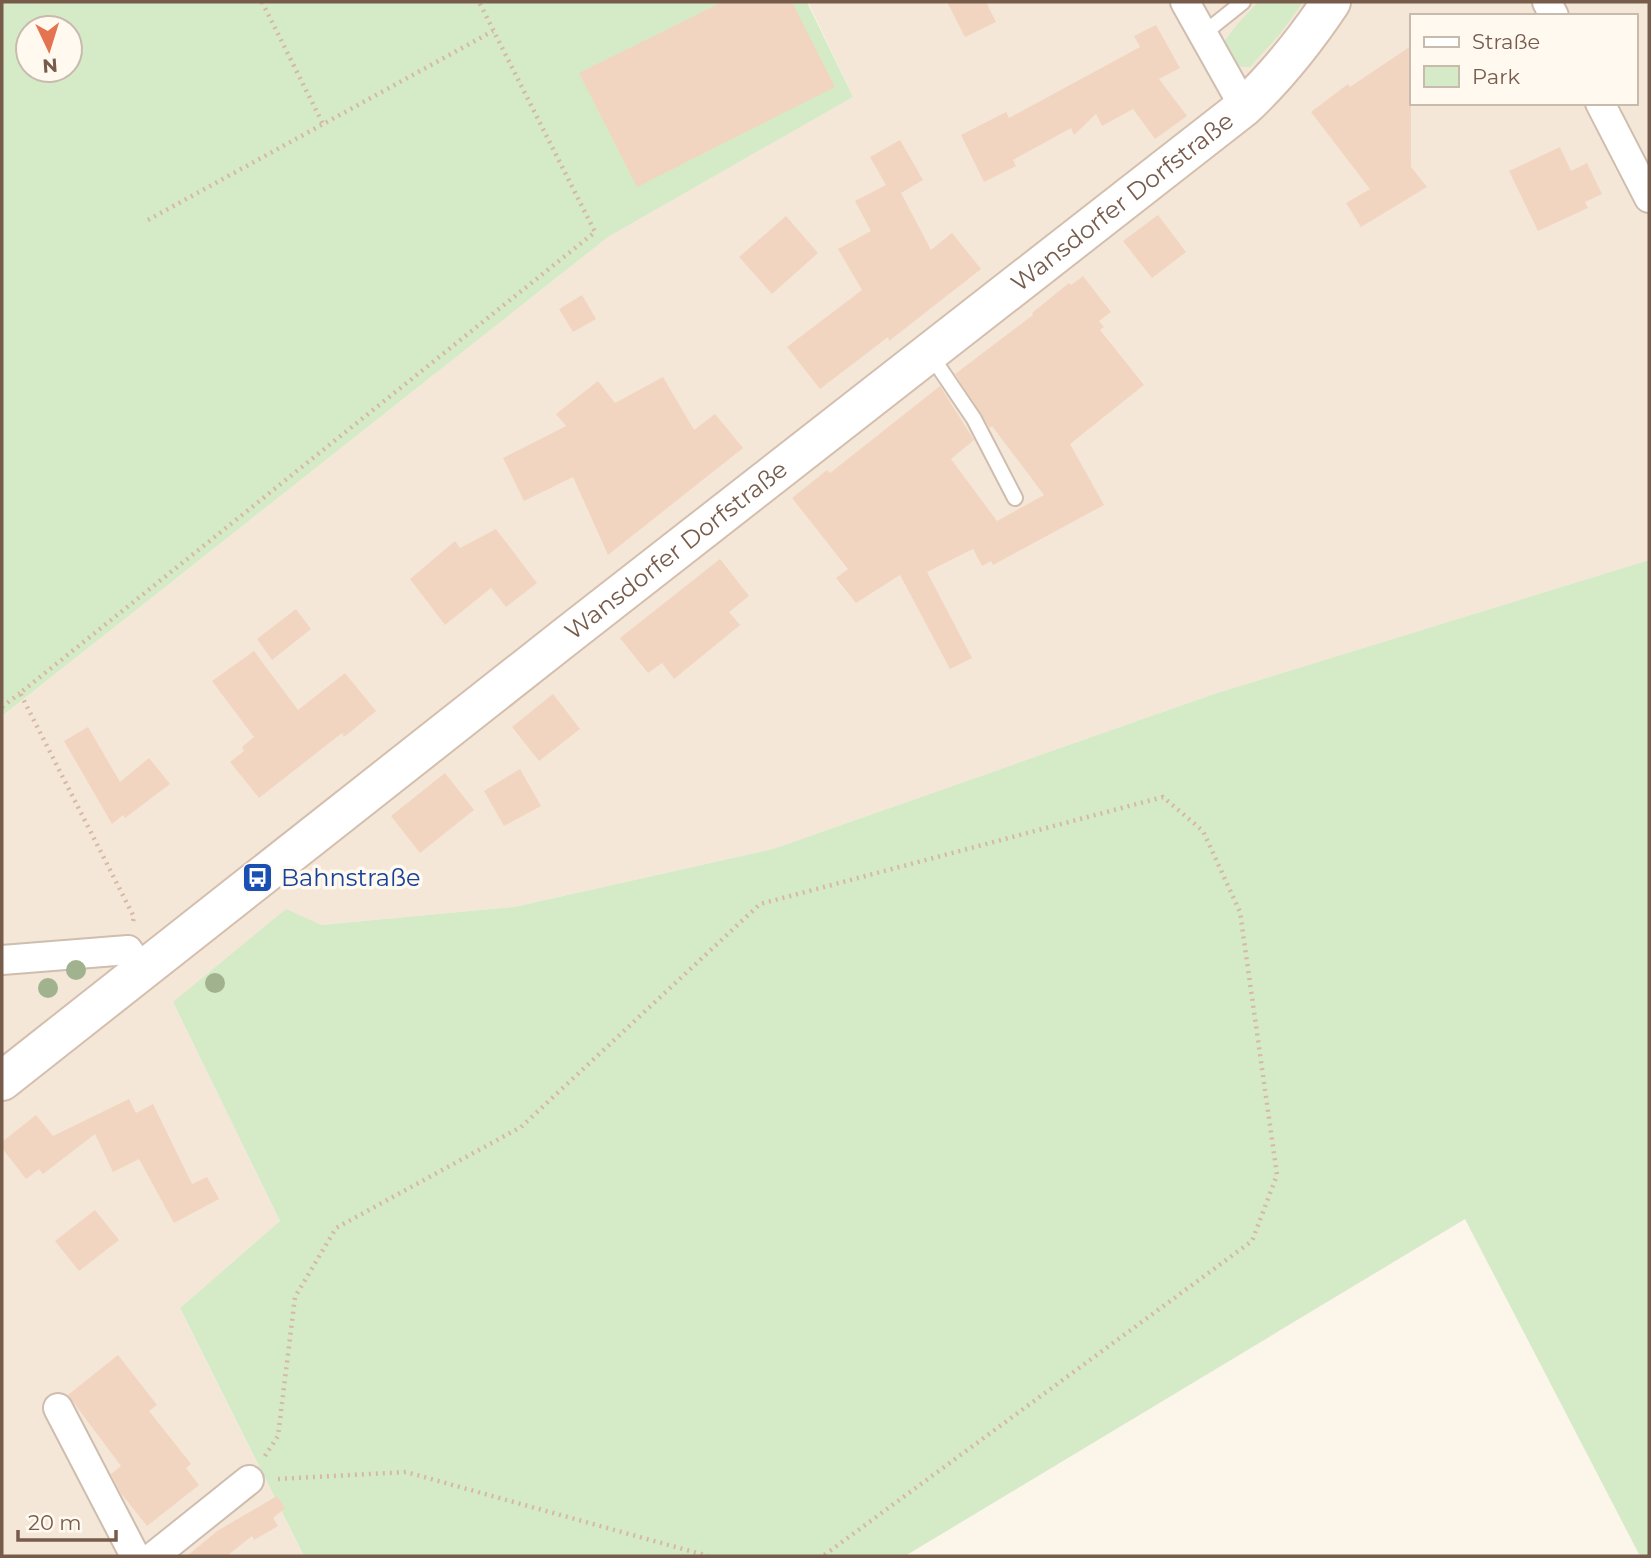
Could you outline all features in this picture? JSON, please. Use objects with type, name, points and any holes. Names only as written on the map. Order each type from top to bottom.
[{"type":"street","points":[[1185,2],[1244,107]]},
{"type":"street","name":"Wansdorfer Dorfstraße","points":[[2,1081],[135,960],[929,353],[1244,107],[1279,73],[1308,37],[1331,2]]},
{"type":"street","points":[[1601,105],[1649,198]]},
{"type":"street","points":[[2,960],[135,960]]},
{"type":"street","points":[[58,1408],[135,1556]]},
{"type":"street","points":[[154,1556],[249,1480]]},
{"type":"lane","points":[[1203,34],[1243,2]]},
{"type":"lane","points":[[929,353],[974,419],[1015,498]]},
{"type":"path","points":[[262,2],[323,124]]},
{"type":"path","points":[[2,707],[595,232],[479,2]]},
{"type":"path","points":[[148,220],[494,31]]},
{"type":"path","points":[[20,693],[134,917],[135,960]]},
{"type":"path","points":[[249,1480],[278,1436],[295,1297],[335,1228],[521,1127],[760,904],[1163,797],[1203,831],[1240,912],[1277,1175],[1252,1241],[823,1556]]},
{"type":"path","points":[[249,1480],[406,1472],[708,1556]]},
{"type":"shaded area","points":[[808,2],[1649,2],[1649,560],[1214,694],[773,849],[514,907],[321,925],[173,1002],[280,1221],[180,1308],[304,1556],[2,1556],[2,716],[608,237],[853,97]]},
{"type":"green space","points":[[2,2],[807,2],[853,97],[608,237],[2,716]]},
{"type":"green space","points":[[1258,2],[1303,2],[1280,34],[1250,67],[1237,66],[1227,54],[1225,41]]},
{"type":"green space","points":[[1649,560],[1649,1556],[1640,1556],[1465,1219],[905,1556],[304,1556],[180,1308],[280,1221],[173,1002],[286,909],[321,925],[514,907],[773,849],[1214,694]]},
{"type":"building","points":[[722,2],[792,2],[835,87],[637,187],[579,73]]},
{"type":"building","points":[[947,2],[986,2],[996,22],[965,37]]},
{"type":"building","points":[[1156,25],[1180,68],[1159,79],[1187,116],[1155,139],[1133,109],[1102,126],[1096,114],[1074,135],[1071,128],[1013,160],[1016,166],[984,182],[961,135],[1006,112],[1009,118],[1140,47],[1134,36]]},
{"type":"building","points":[[1410,47],[1411,167],[1427,187],[1361,227],[1346,203],[1370,189],[1311,112],[1348,84],[1350,87]]},
{"type":"building","points":[[900,140],[923,180],[901,193],[931,250],[952,233],[981,269],[889,341],[888,337],[820,389],[787,347],[862,290],[838,249],[871,231],[855,201],[886,185],[870,157]]},
{"type":"building","points":[[1560,147],[1571,171],[1587,163],[1602,194],[1585,202],[1588,208],[1538,231],[1509,171]]},
{"type":"building","points":[[1158,215],[1186,252],[1152,278],[1123,241]]},
{"type":"building","points":[[786,216],[818,253],[772,294],[739,257]]},
{"type":"building","points":[[1083,276],[1111,312],[1099,321],[1104,327],[1100,330],[1144,385],[1070,444],[1104,505],[993,565],[991,561],[982,566],[973,549],[927,572],[972,658],[950,669],[900,575],[856,603],[836,578],[848,569],[792,498],[827,470],[830,473],[940,386],[974,440],[951,459],[997,521],[1044,495],[992,426],[990,428],[955,374],[1033,315],[1032,313],[1069,283],[1071,285]]},
{"type":"building","points":[[582,295],[596,319],[573,332],[559,309]]},
{"type":"building","points":[[663,377],[694,430],[715,414],[743,448],[608,555],[573,477],[524,501],[503,458],[566,426],[556,414],[598,381],[615,403]]},
{"type":"building","points":[[496,529],[537,583],[506,607],[491,588],[445,625],[410,579],[455,541],[460,548]]},
{"type":"building","points":[[720,559],[749,596],[729,612],[740,625],[674,679],[662,663],[648,673],[620,638]]},
{"type":"building","points":[[296,609],[311,629],[272,660],[257,639]]},
{"type":"building","points":[[254,651],[298,710],[345,673],[376,711],[344,737],[342,733],[259,798],[230,762],[244,751],[242,747],[254,737],[212,681]]},
{"type":"building","points":[[553,694],[580,729],[539,761],[512,727]]},
{"type":"building","points":[[88,727],[120,782],[149,758],[170,784],[125,818],[123,815],[112,824],[64,741]]},
{"type":"building","points":[[520,769],[541,806],[504,826],[484,791]]},
{"type":"building","points":[[445,773],[474,810],[420,853],[391,816]]},
{"type":"building","points":[[129,1099],[136,1113],[153,1104],[192,1184],[207,1177],[219,1199],[174,1223],[139,1159],[113,1172],[95,1134],[43,1174],[39,1169],[26,1179],[2,1148],[2,1142],[36,1115],[53,1136]]},
{"type":"building","points":[[95,1210],[119,1240],[79,1271],[55,1241]]},
{"type":"building","points":[[118,1355],[157,1405],[149,1411],[191,1464],[186,1468],[199,1485],[147,1526],[120,1492],[111,1474],[121,1466],[68,1395]]},
{"type":"building","points":[[277,1496],[285,1508],[273,1518],[278,1526],[254,1540],[252,1536],[227,1556],[187,1556],[217,1531]]},
{"type":"place","name":"Bahnstraße","points":[[258,878]]}]
